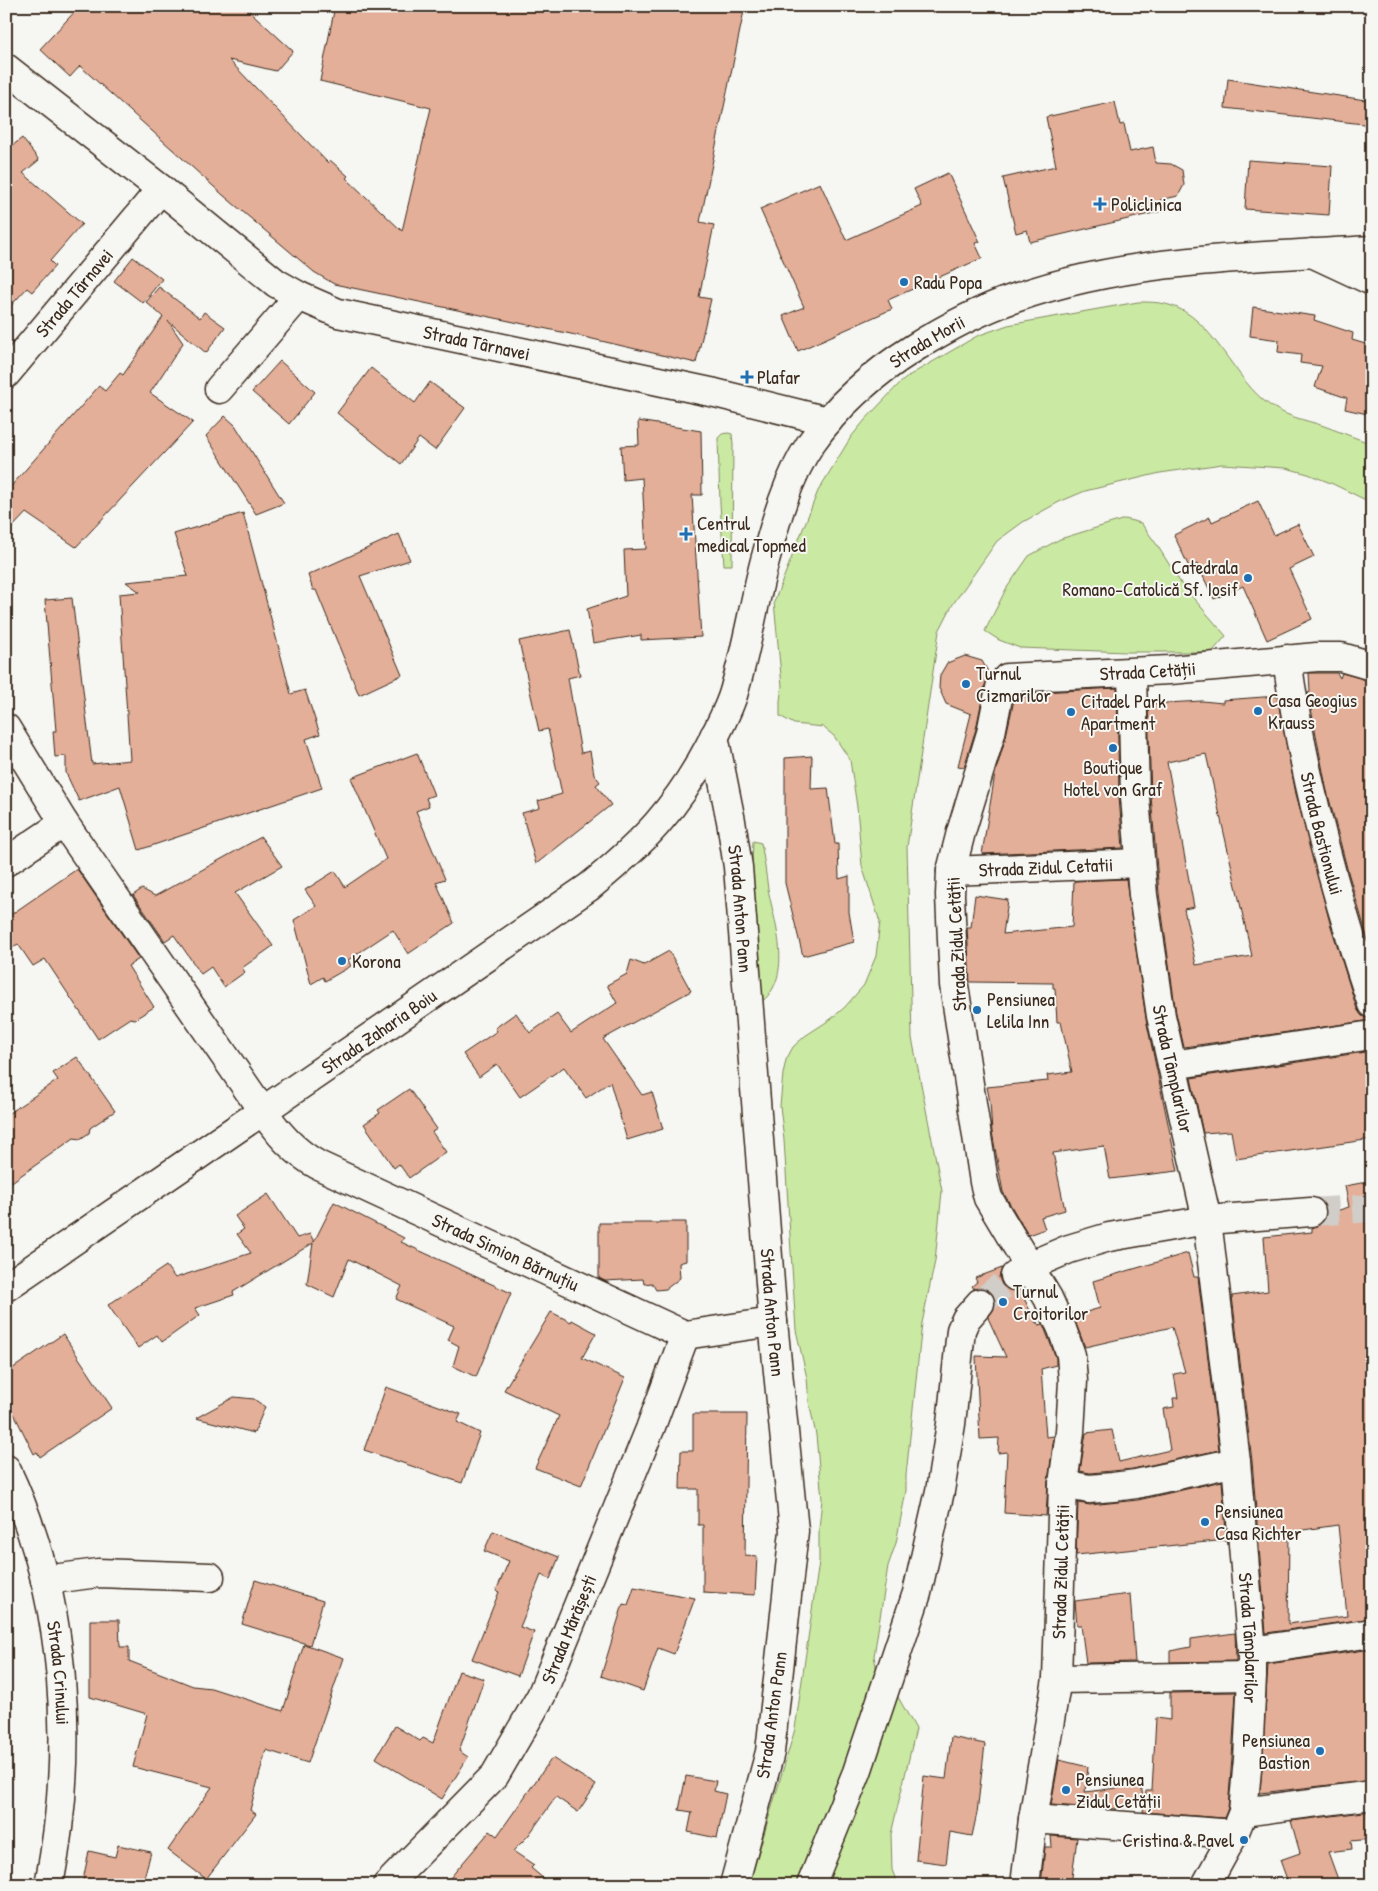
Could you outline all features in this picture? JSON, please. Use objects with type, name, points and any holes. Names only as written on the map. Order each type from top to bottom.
[{"type":"main road","name":"Strada Târnavei","points":[[6,68],[161,189],[276,283],[299,296],[338,313],[715,393],[828,421]]},
{"type":"main road","name":"Strada Târnavei","points":[[6,374],[161,189]]},
{"type":"main road","points":[[1312,253],[1372,250]]},
{"type":"main road","name":"Strada Morii","points":[[714,736],[732,697],[764,564],[786,493],[798,465],[810,444],[848,398],[897,359],[932,337],[970,317],[1014,298],[1060,284],[1150,266],[1312,253],[1372,281]]},
{"type":"main road","points":[[219,389],[299,296]]},
{"type":"main road","name":"Strada Cetății","points":[[1007,678],[1132,673],[1317,657],[1341,657],[1372,666]]},
{"type":"main road","name":"Strada Bastionului","points":[[1287,660],[1296,722],[1324,845],[1347,930],[1372,1004]]},
{"type":"main road","name":"Strada Tâmplarilor","points":[[1132,673],[1135,797],[1139,863],[1161,1016],[1207,1220],[1236,1462],[1252,1664],[1248,1759],[1238,1823]]},
{"type":"main road","name":"Strada Zidul Cetății","points":[[1007,678],[1000,688],[991,733],[951,870],[950,895],[954,985],[988,1198],[1022,1272],[1052,1306],[1071,1355],[1074,1381],[1063,1484],[1057,1680],[1033,1819],[1025,1885]]},
{"type":"main road","points":[[6,728],[64,823],[6,862]]},
{"type":"main road","name":"Strada Zaharia Boiu","points":[[6,1287],[589,886],[623,859],[662,820],[698,767],[714,736]]},
{"type":"main road","name":"Strada Anton Pann","points":[[714,736],[738,867],[773,1322],[794,1531],[770,1752],[734,1885]]},
{"type":"main road","name":"Strada Simion Bărnuțiu","points":[[64,823],[279,1135],[293,1149],[318,1165],[685,1335]]},
{"type":"main road","name":"Strada Zidul Cetatii","points":[[951,870],[1139,863]]},
{"type":"main road","points":[[1172,1065],[1372,1034]]},
{"type":"main road","points":[[1022,1272],[1069,1249],[1109,1237],[1207,1220],[1311,1212]]},
{"type":"main road","points":[[811,1885],[857,1772],[917,1593],[940,1491],[951,1424],[961,1330],[966,1319],[980,1303]]},
{"type":"main road","points":[[685,1335],[773,1322]]},
{"type":"main road","name":"Strada Mărășești","points":[[386,1885],[495,1775],[541,1696],[650,1429],[685,1335]]},
{"type":"main road","points":[[1063,1484],[1089,1489],[1113,1487],[1136,1484],[1236,1462]]},
{"type":"main road","name":"Strada Crinului","points":[[6,1469],[23,1504],[37,1546],[46,1580],[57,1646],[63,1714],[63,1770],[56,1848],[48,1885]]},
{"type":"main road","points":[[46,1580],[98,1573],[210,1577]]},
{"type":"main road","points":[[1057,1680],[1252,1664],[1372,1633]]},
{"type":"main road","points":[[1033,1819],[1238,1823],[1372,1795]]},
{"type":"main road","points":[[1206,1885],[1238,1823]]},
{"type":"green space","points":[[1138,302],[1169,305],[1184,312],[1198,322],[1211,335],[1246,382],[1258,395],[1279,411],[1372,444],[1372,503],[1333,484],[1286,468],[1222,464],[1160,473],[1085,491],[1059,502],[1023,522],[997,541],[953,604],[939,631],[907,847],[912,1038],[942,1191],[935,1261],[922,1323],[906,1475],[906,1491],[896,1543],[888,1566],[874,1656],[878,1676],[894,1690],[916,1729],[891,1834],[892,1870],[898,1885],[749,1885],[795,1729],[819,1562],[819,1529],[822,1499],[816,1435],[809,1402],[807,1378],[796,1330],[784,1140],[780,1106],[783,1074],[786,1060],[793,1047],[845,1007],[864,985],[876,956],[880,922],[862,866],[857,807],[850,760],[834,736],[823,727],[794,724],[780,716],[782,686],[774,602],[818,491],[851,437],[899,384],[910,375],[977,336],[1008,325]]},
{"type":"green space","points":[[722,434],[732,434],[733,445],[732,565],[724,565],[718,438]]},
{"type":"green space","points":[[1125,519],[1141,523],[1182,585],[1226,636],[1212,652],[1127,652],[1020,648],[999,640],[985,631],[1006,589],[1029,556],[1060,539]]},
{"type":"green space","points":[[753,841],[761,843],[780,952],[776,982],[768,995],[756,1006],[750,909]]},
{"type":"building","points":[[80,6],[244,6],[293,51],[276,71],[229,60],[328,163],[330,160],[348,176],[346,178],[402,231],[431,108],[320,81],[335,6],[745,6],[700,222],[714,225],[699,297],[711,299],[696,363],[571,334],[334,284],[314,272],[223,195],[80,66],[70,77],[40,49]]},
{"type":"building","points":[[1228,79],[1372,101],[1372,125],[1225,108]]},
{"type":"building","points":[[1115,102],[1120,125],[1124,124],[1130,152],[1153,147],[1156,163],[1171,164],[1182,170],[1184,185],[1178,196],[1160,200],[1162,211],[1030,242],[1027,230],[1016,233],[1003,178],[1056,166],[1046,117]]},
{"type":"building","points":[[22,138],[39,160],[23,173],[82,224],[50,261],[55,266],[32,292],[27,288],[6,311],[6,151]]},
{"type":"building","points":[[1248,160],[1332,166],[1329,215],[1245,209]]},
{"type":"building","points":[[948,173],[980,242],[975,243],[982,258],[888,300],[892,309],[798,351],[783,316],[804,307],[760,209],[820,183],[846,240],[922,206],[914,189]]},
{"type":"building","points":[[133,257],[162,279],[143,303],[114,281]]},
{"type":"building","points":[[159,287],[200,318],[204,312],[225,327],[206,353],[168,321],[183,343],[150,393],[193,422],[76,547],[26,513],[6,534],[6,492],[99,386],[105,391],[120,373],[123,375],[163,317],[146,302]]},
{"type":"building","points":[[1253,307],[1315,316],[1314,320],[1353,333],[1352,340],[1372,346],[1372,415],[1345,409],[1347,398],[1315,387],[1322,366],[1300,363],[1301,355],[1278,352],[1279,340],[1250,336]]},
{"type":"building","points":[[280,361],[315,392],[289,424],[252,392]]},
{"type":"building","points":[[371,368],[415,403],[430,382],[465,408],[435,450],[419,438],[401,464],[337,413]]},
{"type":"building","points":[[225,416],[235,425],[284,503],[256,514],[206,436]]},
{"type":"building","points":[[638,421],[701,431],[702,495],[692,495],[701,637],[641,640],[641,635],[593,643],[587,609],[626,596],[624,550],[646,549],[642,478],[623,480],[621,446],[639,445]]},
{"type":"building","name":"Catedrala Romano-Catolică Sf. Iosif","points":[[1258,501],[1274,535],[1298,524],[1314,557],[1289,569],[1312,619],[1267,640],[1243,586],[1214,599],[1197,564],[1189,567],[1174,535],[1210,517],[1212,522]]},
{"type":"building","points":[[243,513],[291,694],[305,690],[320,734],[306,739],[322,788],[139,850],[120,786],[79,801],[66,773],[66,756],[55,757],[53,731],[56,731],[45,600],[72,598],[92,764],[130,760],[119,594],[140,592],[126,582],[188,576],[174,534]]},
{"type":"building","points":[[399,534],[410,560],[360,576],[402,675],[359,695],[308,575]]},
{"type":"building","points":[[570,630],[580,675],[568,678],[581,753],[590,751],[594,774],[600,782],[596,785],[611,805],[536,864],[522,813],[540,808],[538,801],[562,794],[548,729],[539,731],[519,641]]},
{"type":"building","name":"Turnul Cizmarilor","points":[[965,656],[982,661],[990,675],[985,685],[976,729],[964,767],[958,766],[971,714],[946,704],[939,688],[940,675],[947,663]]},
{"type":"building","points":[[1309,673],[1337,673],[1340,678],[1342,673],[1372,681],[1372,953],[1326,787],[1308,693],[1310,692]]},
{"type":"building","points":[[1117,688],[1119,797],[1123,848],[982,854],[995,774],[1014,700],[1042,692]]},
{"type":"building","points":[[1277,696],[1296,794],[1330,923],[1357,1009],[1362,1016],[1372,1020],[1184,1047],[1176,1013],[1159,893],[1151,796],[1148,704],[1202,701],[1223,703],[1223,700]],"holes":[[[1206,754],[1252,956],[1196,965],[1184,909],[1194,907],[1167,762]]]},
{"type":"building","points":[[417,753],[434,795],[426,798],[429,806],[416,811],[445,879],[436,882],[454,923],[408,954],[393,930],[348,960],[351,966],[325,981],[323,977],[311,984],[294,920],[316,906],[305,890],[335,871],[345,887],[386,859],[351,778]]},
{"type":"building","points":[[812,756],[811,789],[828,788],[835,844],[838,844],[839,879],[849,876],[849,912],[854,942],[803,956],[785,883],[785,758]]},
{"type":"building","points":[[261,837],[282,866],[235,893],[273,946],[242,968],[245,972],[224,987],[211,967],[201,974],[174,935],[165,941],[133,895],[142,889],[155,896]]},
{"type":"building","points":[[77,869],[139,959],[128,966],[154,1007],[135,1019],[130,1018],[98,1039],[45,959],[33,966],[18,944],[6,951],[6,918]]},
{"type":"building","points":[[1126,879],[1146,1019],[1178,1171],[1110,1179],[1104,1146],[1053,1153],[1065,1210],[1041,1217],[1045,1229],[1028,1235],[1003,1192],[992,1132],[987,1087],[1048,1081],[1047,1075],[1072,1072],[1061,1022],[1057,1022],[1053,983],[970,982],[967,927],[971,927],[975,895],[1008,900],[1003,934],[1072,927],[1074,881]]},
{"type":"building","points":[[669,951],[691,991],[603,1039],[642,1095],[652,1092],[663,1129],[627,1140],[610,1082],[586,1098],[564,1067],[520,1097],[497,1064],[479,1077],[463,1054],[497,1031],[495,1028],[516,1013],[530,1033],[557,1014],[571,1033],[617,1003],[607,985],[627,974],[631,960],[644,965]]},
{"type":"building","points":[[1372,1051],[1372,1139],[1236,1159],[1231,1131],[1203,1133],[1191,1078]]},
{"type":"building","points":[[77,1057],[115,1111],[90,1128],[89,1133],[80,1139],[74,1138],[6,1186],[6,1115],[58,1080],[53,1073]]},
{"type":"building","points":[[409,1089],[437,1129],[432,1132],[446,1152],[409,1178],[399,1164],[394,1168],[364,1124],[380,1113],[378,1110]]},
{"type":"building","points":[[1372,1181],[1372,1618],[1266,1633],[1252,1461],[1232,1296],[1268,1291],[1264,1237],[1312,1232],[1312,1228],[1320,1225],[1325,1219],[1326,1214],[1349,1207],[1345,1186]],"holes":[[[1338,1525],[1347,1616],[1288,1624],[1289,1532]]]},
{"type":"building","points":[[268,1194],[297,1238],[310,1234],[314,1242],[334,1202],[404,1238],[401,1242],[511,1293],[476,1377],[453,1366],[459,1346],[448,1340],[454,1326],[396,1299],[402,1286],[349,1259],[334,1297],[307,1284],[313,1243],[233,1292],[234,1295],[195,1308],[200,1315],[162,1342],[157,1335],[138,1348],[108,1305],[166,1266],[175,1278],[251,1253],[237,1234],[244,1229],[235,1216]]},
{"type":"building","points":[[686,1222],[686,1261],[679,1263],[680,1278],[666,1289],[656,1290],[652,1283],[644,1284],[643,1279],[605,1281],[599,1278],[599,1223]]},
{"type":"building","points":[[1188,1253],[1194,1277],[1198,1277],[1219,1450],[1133,1469],[1090,1473],[1080,1471],[1086,1433],[1112,1430],[1119,1462],[1170,1450],[1163,1409],[1174,1407],[1173,1398],[1178,1398],[1174,1374],[1185,1372],[1172,1327],[1085,1347],[1073,1316],[1100,1308],[1093,1281]]},
{"type":"building","points":[[1002,1268],[999,1277],[1002,1285],[1009,1290],[1020,1290],[1036,1323],[1038,1322],[1039,1325],[1043,1324],[1056,1358],[1056,1365],[1041,1369],[1046,1437],[1054,1436],[1046,1516],[1004,1513],[1007,1452],[998,1453],[999,1438],[980,1439],[976,1356],[1006,1357],[988,1318],[995,1306],[995,1298],[990,1291],[983,1288],[974,1289],[972,1286],[977,1282],[975,1278]]},
{"type":"building","points":[[551,1312],[571,1322],[572,1320],[596,1333],[582,1358],[625,1378],[581,1486],[535,1468],[559,1416],[504,1390]]},
{"type":"building","points":[[63,1334],[112,1408],[40,1457],[37,1452],[34,1454],[6,1398],[6,1373]]},
{"type":"building","points":[[386,1387],[461,1414],[457,1422],[480,1433],[462,1483],[364,1450]]},
{"type":"building","points":[[234,1397],[254,1399],[265,1407],[254,1433],[196,1418]]},
{"type":"building","points":[[693,1414],[747,1414],[745,1555],[757,1556],[755,1595],[703,1592],[703,1525],[698,1525],[698,1489],[680,1489],[681,1451],[693,1451]]},
{"type":"building","points":[[1222,1481],[1227,1540],[1076,1555],[1078,1503],[1090,1505],[1138,1500]]},
{"type":"building","points":[[493,1531],[559,1557],[550,1579],[541,1575],[520,1627],[534,1632],[518,1676],[472,1659],[499,1592],[496,1591],[509,1561],[484,1551]]},
{"type":"building","points":[[255,1580],[323,1601],[310,1645],[242,1624]]},
{"type":"building","points":[[634,1587],[695,1598],[674,1654],[658,1648],[643,1691],[601,1676],[623,1604],[628,1605]]},
{"type":"building","points":[[1130,1594],[1135,1662],[1086,1663],[1081,1625],[1077,1625],[1075,1601]]},
{"type":"building","points":[[90,1620],[119,1620],[120,1647],[129,1647],[129,1661],[193,1686],[211,1688],[283,1711],[304,1644],[344,1658],[308,1763],[266,1750],[250,1810],[256,1814],[206,1879],[168,1850],[212,1787],[133,1767],[147,1714],[90,1697]]},
{"type":"building","points":[[1235,1633],[1236,1661],[1170,1662],[1170,1651],[1191,1647],[1191,1639]]},
{"type":"building","points":[[1372,1649],[1372,1780],[1260,1793],[1268,1664]]},
{"type":"building","points":[[459,1671],[484,1679],[459,1751],[468,1757],[442,1799],[376,1758],[395,1726],[420,1741],[423,1738],[433,1743]]},
{"type":"building","points":[[1236,1692],[1228,1808],[1224,1818],[1143,1812],[1146,1791],[1152,1791],[1156,1718],[1170,1720],[1170,1693]]},
{"type":"building","points":[[951,1737],[985,1744],[977,1813],[972,1836],[950,1832],[946,1864],[916,1860],[924,1776],[946,1779]]},
{"type":"building","points":[[552,1758],[596,1785],[578,1812],[556,1797],[528,1836],[513,1851],[534,1865],[531,1868],[551,1885],[444,1885],[490,1831],[497,1836]]},
{"type":"building","points":[[1059,1760],[1088,1767],[1085,1792],[1141,1785],[1144,1803],[1115,1809],[1051,1805]]},
{"type":"building","points":[[686,1776],[716,1781],[714,1791],[726,1794],[717,1838],[688,1832],[692,1812],[679,1810]]},
{"type":"building","points":[[1372,1811],[1372,1839],[1351,1841],[1352,1849],[1328,1852],[1340,1885],[1289,1885],[1280,1860],[1300,1853],[1291,1821]]},
{"type":"building","points":[[1051,1836],[1077,1838],[1071,1885],[1041,1885],[1045,1847],[1052,1847]]},
{"type":"building","points":[[118,1845],[151,1852],[142,1885],[82,1885],[89,1851],[115,1857]]},
{"type":"tunnel","points":[[1311,1212],[1372,1208]]},
{"type":"tunnel","points":[[980,1303],[1014,1277]]},
{"type":"place","name":"Policlinica","points":[[1100,204]]},
{"type":"place","name":"Radu Popa","points":[[904,282]]},
{"type":"place","name":"Plafar","points":[[747,377]]},
{"type":"place","name":"Centrul medical Topmed","points":[[686,534]]},
{"type":"place","name":"Catedrala Romano-Catolică Sf. Iosif","points":[[1248,578]]},
{"type":"place","name":"Turnul Cizmarilor","points":[[966,684]]},
{"type":"place","name":"Casa Geogius Krauss","points":[[1258,711]]},
{"type":"place","name":"Citadel Park Apartment","points":[[1071,712]]},
{"type":"place","name":"Boutique Hotel von Graf","points":[[1113,748]]},
{"type":"place","name":"Korona","points":[[342,961]]},
{"type":"place","name":"Pensiunea Lelila Inn","points":[[977,1010]]},
{"type":"place","name":"Turnul Croitorilor","points":[[1003,1302]]},
{"type":"place","name":"Pensiunea Casa Richter","points":[[1205,1522]]},
{"type":"place","name":"Pensiunea Bastion","points":[[1320,1751]]},
{"type":"place","name":"Pensiunea Zidul Cetății","points":[[1066,1790]]},
{"type":"place","name":"Cristina & Pavel","points":[[1244,1840]]}]
